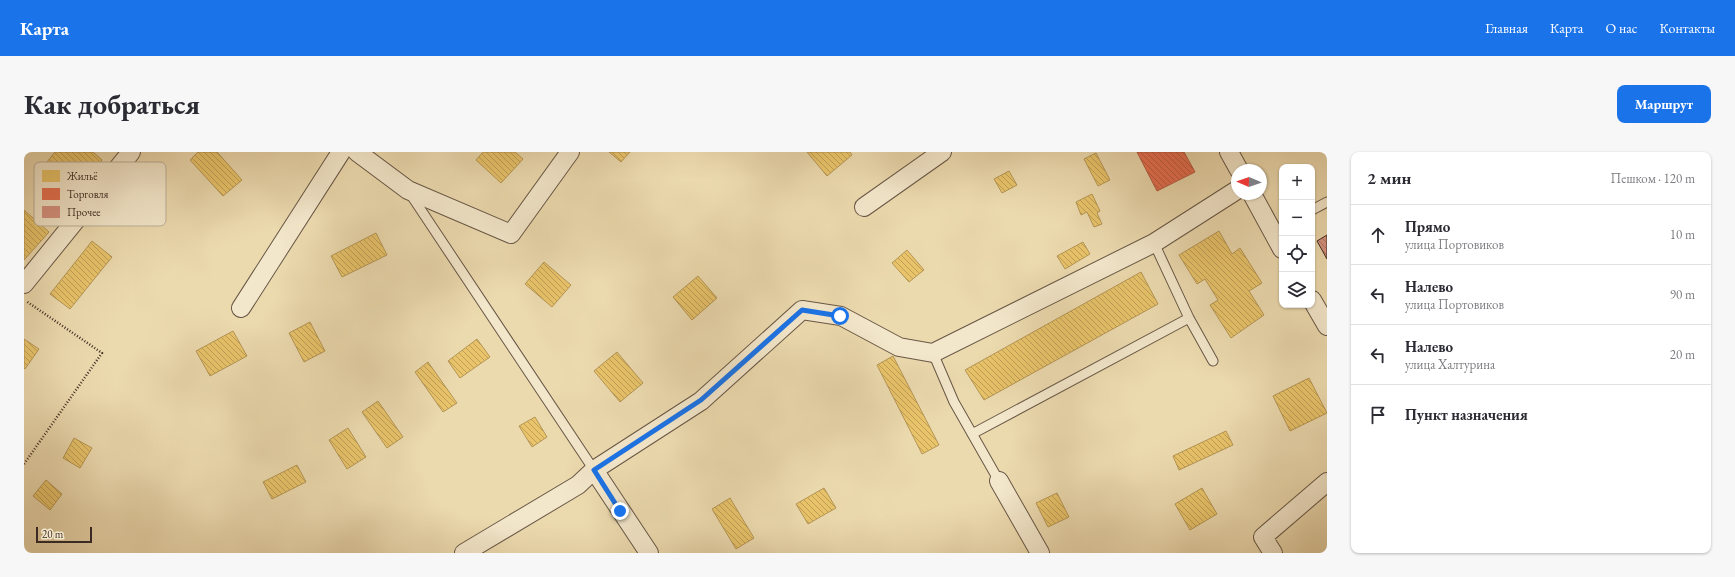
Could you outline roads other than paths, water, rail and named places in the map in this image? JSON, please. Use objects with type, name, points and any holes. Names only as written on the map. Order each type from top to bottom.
[{"type":"street","points":[[123,162],[131,152]]},
{"type":"street","points":[[241,308],[341,152]]},
{"type":"street","points":[[357,152],[408,190],[511,234],[570,152]]},
{"type":"street","points":[[864,207],[942,152]]},
{"type":"street","points":[[1229,152],[1236,164]]},
{"type":"street","points":[[464,553],[578,485],[594,470],[701,400],[802,310],[840,316],[899,347],[933,353],[1154,243],[1231,194]]},
{"type":"street","points":[[1256,200],[1277,229]]},
{"type":"street","points":[[24,284],[71,226]]},
{"type":"street","points":[[1315,305],[1327,326]]},
{"type":"street","points":[[594,470],[649,553]]},
{"type":"street","points":[[999,481],[1040,553]]},
{"type":"street","points":[[1273,553],[1263,536],[1327,482]]},
{"type":"lane","points":[[408,190],[594,470]]},
{"type":"lane","points":[[1315,208],[1327,202]]},
{"type":"lane","points":[[1154,243],[1188,318],[1213,361]]},
{"type":"lane","points":[[972,434],[1188,318]]},
{"type":"lane","points":[[933,353],[954,402],[999,481]]}]
